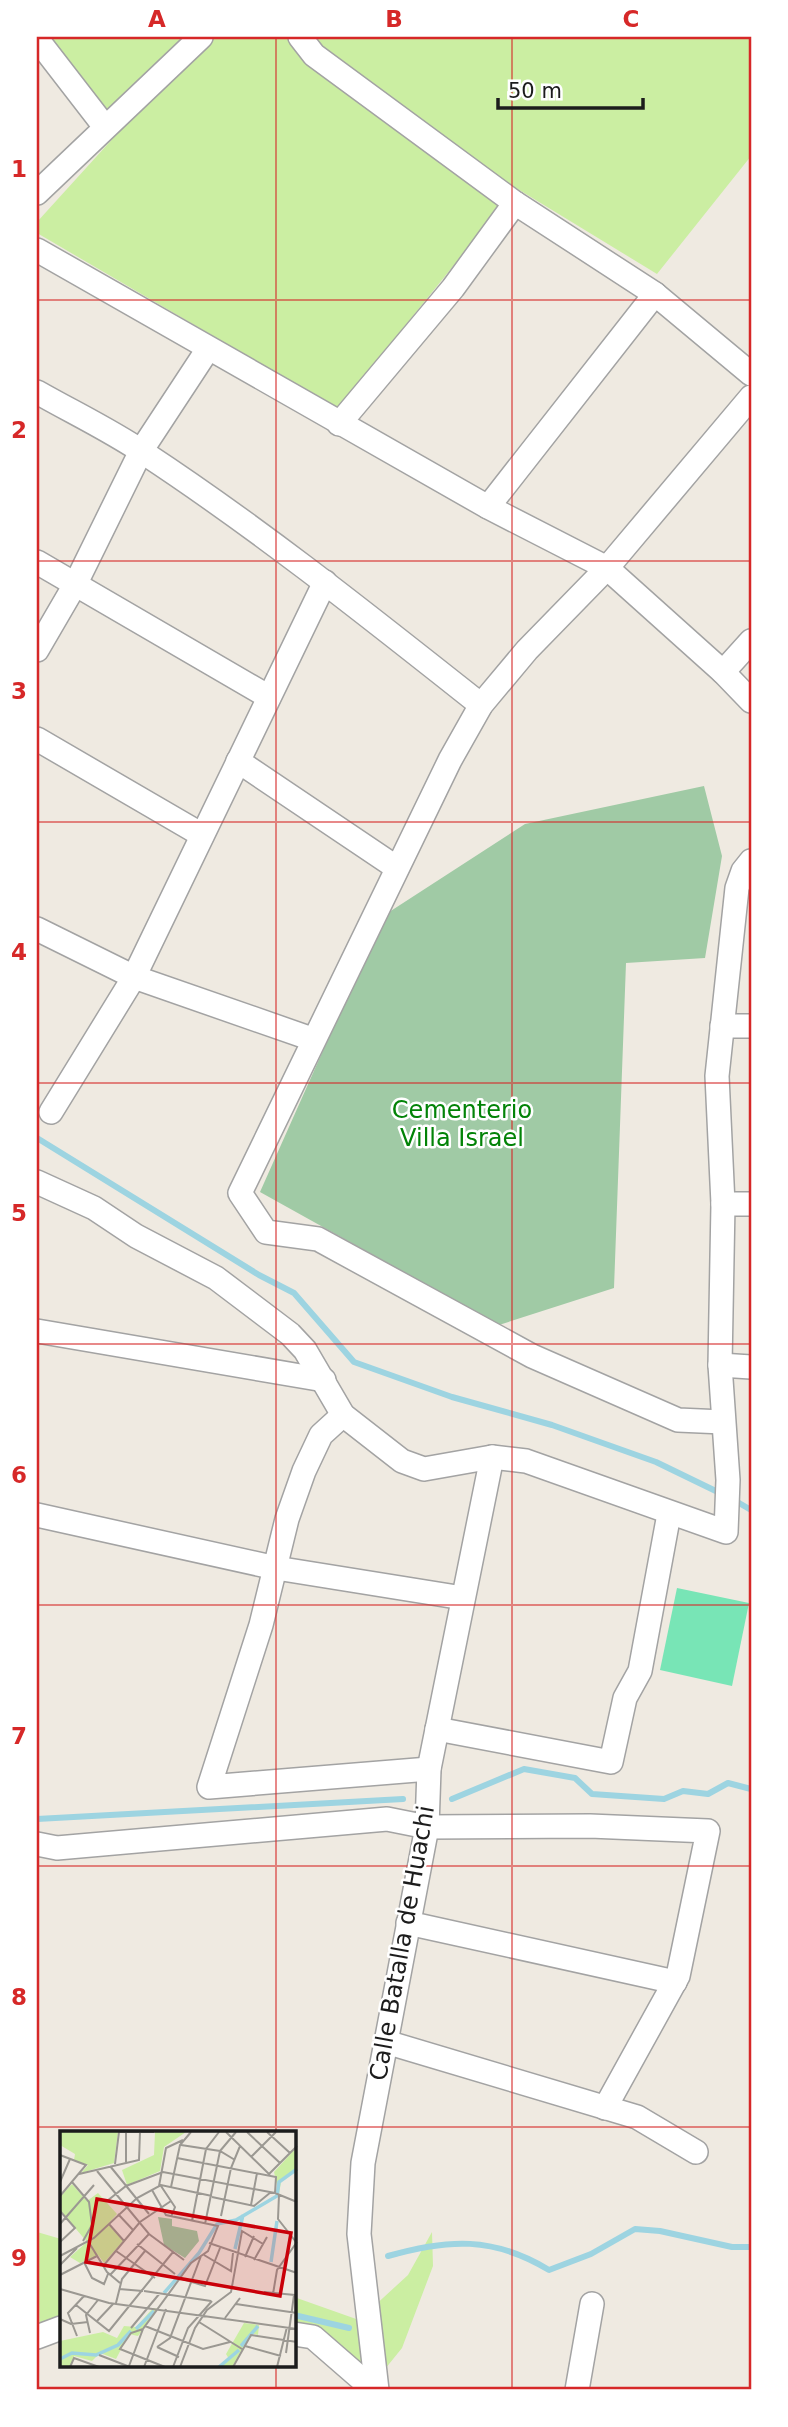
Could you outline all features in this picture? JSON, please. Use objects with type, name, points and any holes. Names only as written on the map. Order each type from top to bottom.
[{"type":"street","points":[[37,193],[201,37]]},
{"type":"street","points":[[300,37],[314,55],[515,203],[655,294],[751,374]]},
{"type":"street","points":[[37,39],[105,127]]},
{"type":"street","points":[[339,424],[453,288],[515,203]]},
{"type":"street","points":[[37,250],[339,424],[488,507],[607,568],[723,672],[751,701]]},
{"type":"street","points":[[488,507],[655,294]]},
{"type":"street","points":[[37,650],[76,583],[141,451],[208,349]]},
{"type":"street","points":[[37,392],[141,451],[325,582],[481,705]]},
{"type":"street","points":[[723,1423],[678,1420],[532,1356],[318,1239],[266,1233],[240,1193],[312,1039],[481,705],[527,650],[607,568],[751,397]]},
{"type":"street","points":[[37,562],[269,697]]},
{"type":"street","points":[[51,1112],[134,977],[325,582]]},
{"type":"street","points":[[723,672],[751,641]]},
{"type":"street","points":[[37,739],[202,835]]},
{"type":"street","points":[[238,761],[397,868]]},
{"type":"street","points":[[37,1182],[94,1208],[136,1236],[216,1278],[290,1334],[324,1380],[343,1415],[380,1447],[402,1461],[424,1469],[492,1457],[526,1461],[669,1514],[726,1521],[728,1483],[720,1365],[723,1204],[717,1076],[722,1027],[742,942],[737,888],[743,871],[751,861]]},
{"type":"street","points":[[37,929],[134,977],[312,1039]]},
{"type":"street","points":[[722,1027],[751,1026]]},
{"type":"street","points":[[723,1204],[751,1204]]},
{"type":"street","points":[[37,1331],[324,1380]]},
{"type":"street","points":[[720,1365],[751,1367]]},
{"type":"street","points":[[343,1415],[321,1435],[303,1471],[261,1625],[209,1787],[429,1769]]},
{"type":"street","name":"Calle Batalla de Huachi","points":[[376,2390],[359,2234],[363,2163],[427,1827],[429,1769],[492,1457]]},
{"type":"street","points":[[437,1730],[611,1762],[625,1698],[640,1671],[669,1514]]},
{"type":"street","points":[[37,1515],[276,1568],[463,1598]]},
{"type":"street","points":[[37,1844],[57,1848],[387,1819],[427,1827],[590,1826],[709,1831],[675,1982],[605,2108]]},
{"type":"street","points":[[408,1923],[675,1982]]},
{"type":"street","points":[[386,2042],[637,2117],[696,2152]]},
{"type":"street","points":[[577,2390],[592,2304]]},
{"type":"street","points":[[37,2337],[60,2328]]},
{"type":"street","points":[[296,2334],[313,2337],[376,2390]]},
{"type":"green space","points":[[44,37],[751,37],[751,156],[657,274],[516,188],[338,409],[37,233],[37,222],[116,135]]},
{"type":"green space","name":"Cementerio Villa Israel","points":[[704,786],[722,856],[705,958],[626,963],[614,1288],[499,1325],[260,1192],[383,916],[525,824]]},
{"type":"green space","points":[[677,1588],[749,1603],[732,1686],[660,1670]]},
{"type":"green space","points":[[37,2232],[60,2239],[60,2331],[40,2340]]},
{"type":"green space","points":[[432,2232],[433,2266],[402,2348],[368,2390],[296,2334],[296,2298],[359,2320],[408,2275]]},
{"type":"waterway","points":[[37,1138],[259,1275],[294,1293],[354,1362],[452,1397],[552,1425],[656,1462],[724,1495]]},
{"type":"waterway","points":[[734,1500],[751,1510]]},
{"type":"waterway","points":[[452,1799],[524,1769],[575,1778],[592,1794],[664,1799],[683,1791],[708,1794],[728,1783],[751,1789]]},
{"type":"waterway","points":[[37,1819],[403,1799]]},
{"type":"waterway","points":[[388,2256],[431,2246],[470,2244],[509,2251],[549,2270],[591,2254],[635,2229],[660,2231],[732,2247],[751,2247]]},
{"type":"waterway","points":[[296,2315],[349,2328]]}]
